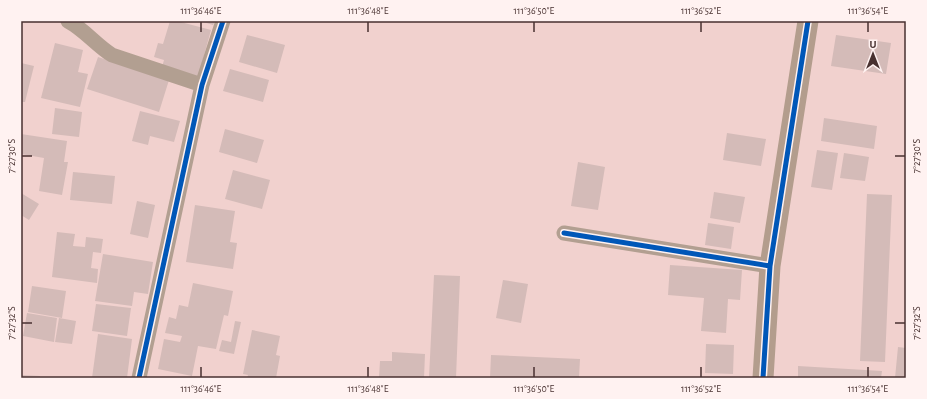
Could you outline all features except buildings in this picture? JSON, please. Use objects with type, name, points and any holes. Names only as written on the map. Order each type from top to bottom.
[{"type":"street","points":[[68,21],[78,26],[112,56],[202,85]]},
{"type":"street","points":[[140,378],[202,85],[223,21]]},
{"type":"street","points":[[763,378],[770,266],[808,21]]},
{"type":"street","points":[[564,233],[770,266]]},
{"type":"cycle path","points":[[139,378],[202,85],[223,21]]},
{"type":"cycle path","points":[[763,378],[770,266],[808,21]]},
{"type":"cycle path","points":[[564,233],[770,266]]}]
